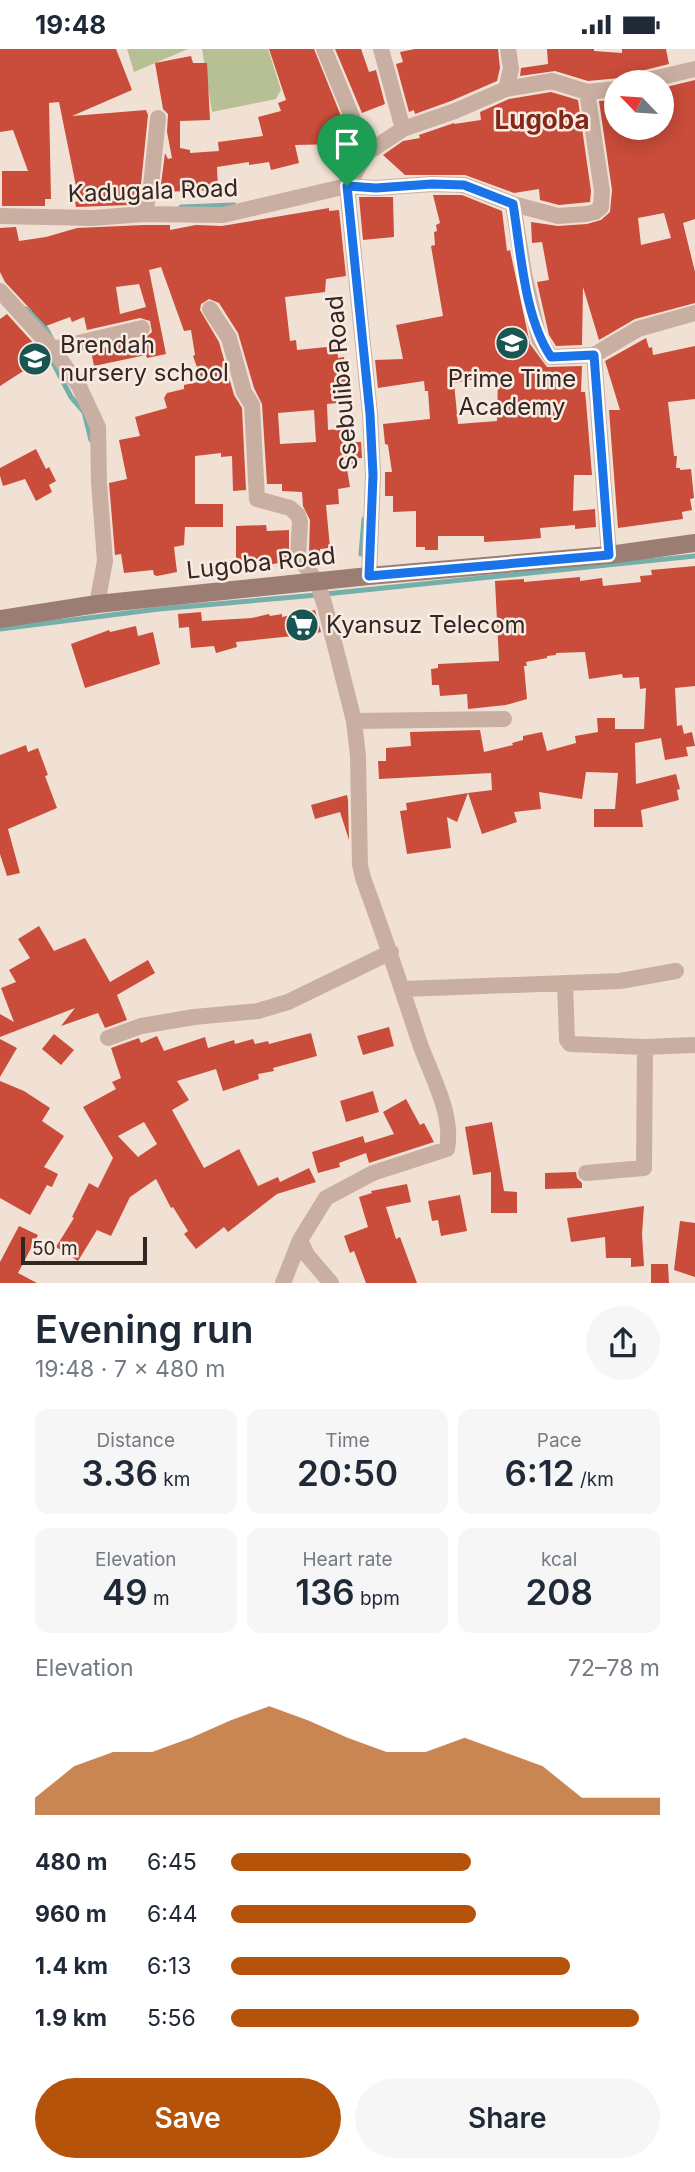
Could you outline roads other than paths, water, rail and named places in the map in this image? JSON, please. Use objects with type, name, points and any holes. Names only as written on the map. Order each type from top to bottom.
[{"type":"street","points":[[324,49],[366,153]]},
{"type":"street","points":[[381,49],[403,129]]},
{"type":"street","points":[[506,89],[511,69],[508,49]]},
{"type":"street","points":[[674,74],[695,69]]},
{"type":"street","points":[[347,186],[366,153],[403,129],[506,89],[552,81],[587,92],[604,90]]},
{"type":"street","name":"Kadugala Road","points":[[0,216],[93,218],[144,214],[223,215],[347,186],[366,188],[432,184],[464,185],[513,204],[558,216],[586,214],[601,207],[602,191],[587,92]]},
{"type":"street","points":[[144,214],[151,186],[158,118]]},
{"type":"street","name":"Ssebuliba Road","points":[[347,186],[371,426],[373,475],[369,576]]},
{"type":"street","points":[[513,204],[524,273],[539,339],[551,357],[594,355],[638,329],[695,313]]},
{"type":"street","points":[[0,291],[53,349],[79,386],[98,427],[99,483],[106,561],[97,604]]},
{"type":"street","points":[[210,309],[229,338],[244,392],[252,405],[257,499],[290,508],[298,515],[298,556],[317,582],[354,721],[358,756],[360,865],[447,1119],[449,1136],[447,1149],[373,1173],[326,1198],[300,1240],[283,1283]]},
{"type":"street","points":[[53,349],[142,327]]},
{"type":"street","points":[[594,355],[609,555]]},
{"type":"street","name":"Lugoba Road","points":[[0,619],[97,604],[609,555],[695,543]]},
{"type":"street","points":[[354,721],[504,719]]},
{"type":"street","points":[[108,1038],[141,1026],[194,1017],[258,1011],[288,1002],[391,952]]},
{"type":"street","points":[[404,989],[620,981],[676,971]]},
{"type":"street","points":[[565,983],[567,1040],[570,1044],[645,1047],[695,1045]]},
{"type":"street","points":[[586,1173],[643,1168],[645,1047]]},
{"type":"street","points":[[300,1240],[307,1255],[331,1283]]},
{"type":"waterway","points":[[181,207],[234,205]]},
{"type":"waterway","points":[[26,309],[41,322],[51,338]]},
{"type":"waterway","points":[[48,353],[71,397],[84,412],[91,440]]},
{"type":"waterway","points":[[361,554],[364,519]]},
{"type":"waterway","points":[[0,629],[159,609],[695,556]]},
{"type":"place","name":"Prime Time Academy","points":[[512,343]]},
{"type":"place","name":"Brendah nursery school","points":[[35,359]]},
{"type":"place","name":"Kyansuz Telecom","points":[[302,625]]},
{"type":"district","name":"Lugoba","points":[[542,120]]}]
